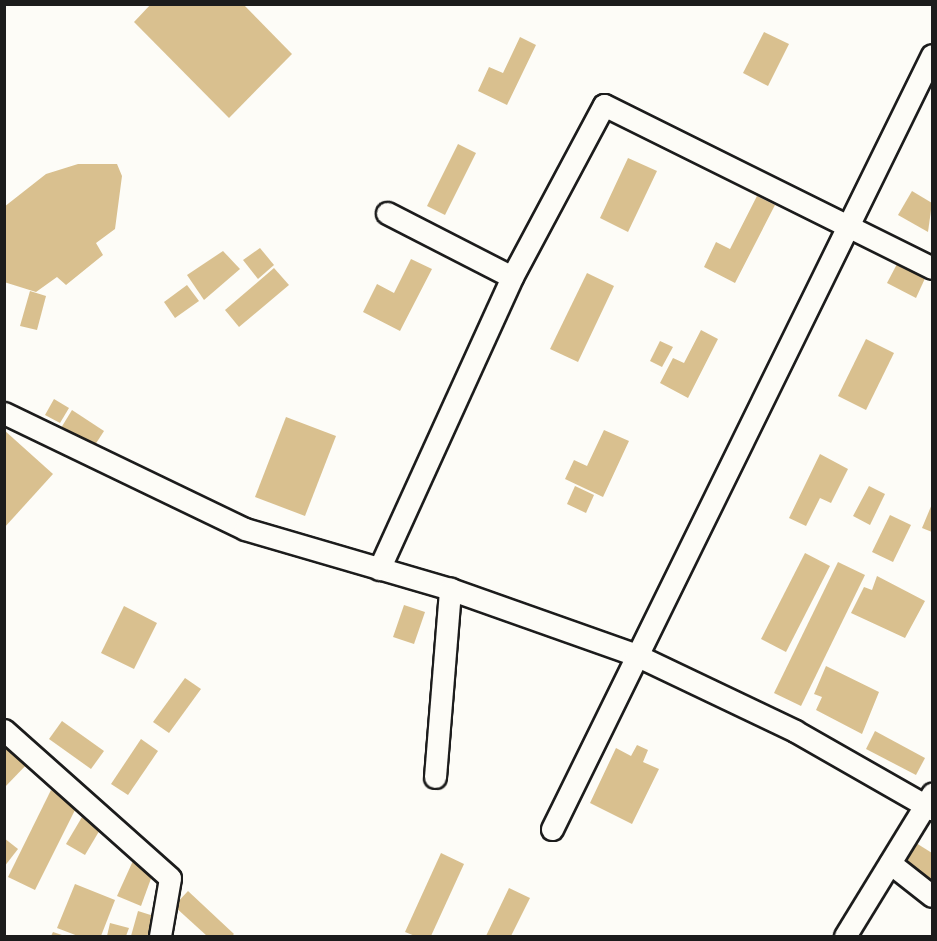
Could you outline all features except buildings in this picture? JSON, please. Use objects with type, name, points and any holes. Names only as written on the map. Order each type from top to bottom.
[{"type":"street","points":[[552,829],[933,55]]},
{"type":"street","points":[[380,569],[512,277],[604,105],[933,268]]},
{"type":"street","points":[[387,213],[512,277]]},
{"type":"street","points":[[4,412],[245,530],[450,589],[636,656],[795,731],[930,802],[845,936]]},
{"type":"street","points":[[435,777],[450,589]]},
{"type":"street","points":[[4,730],[170,878],[160,936]]},
{"type":"street","points":[[891,863],[933,896]]}]
